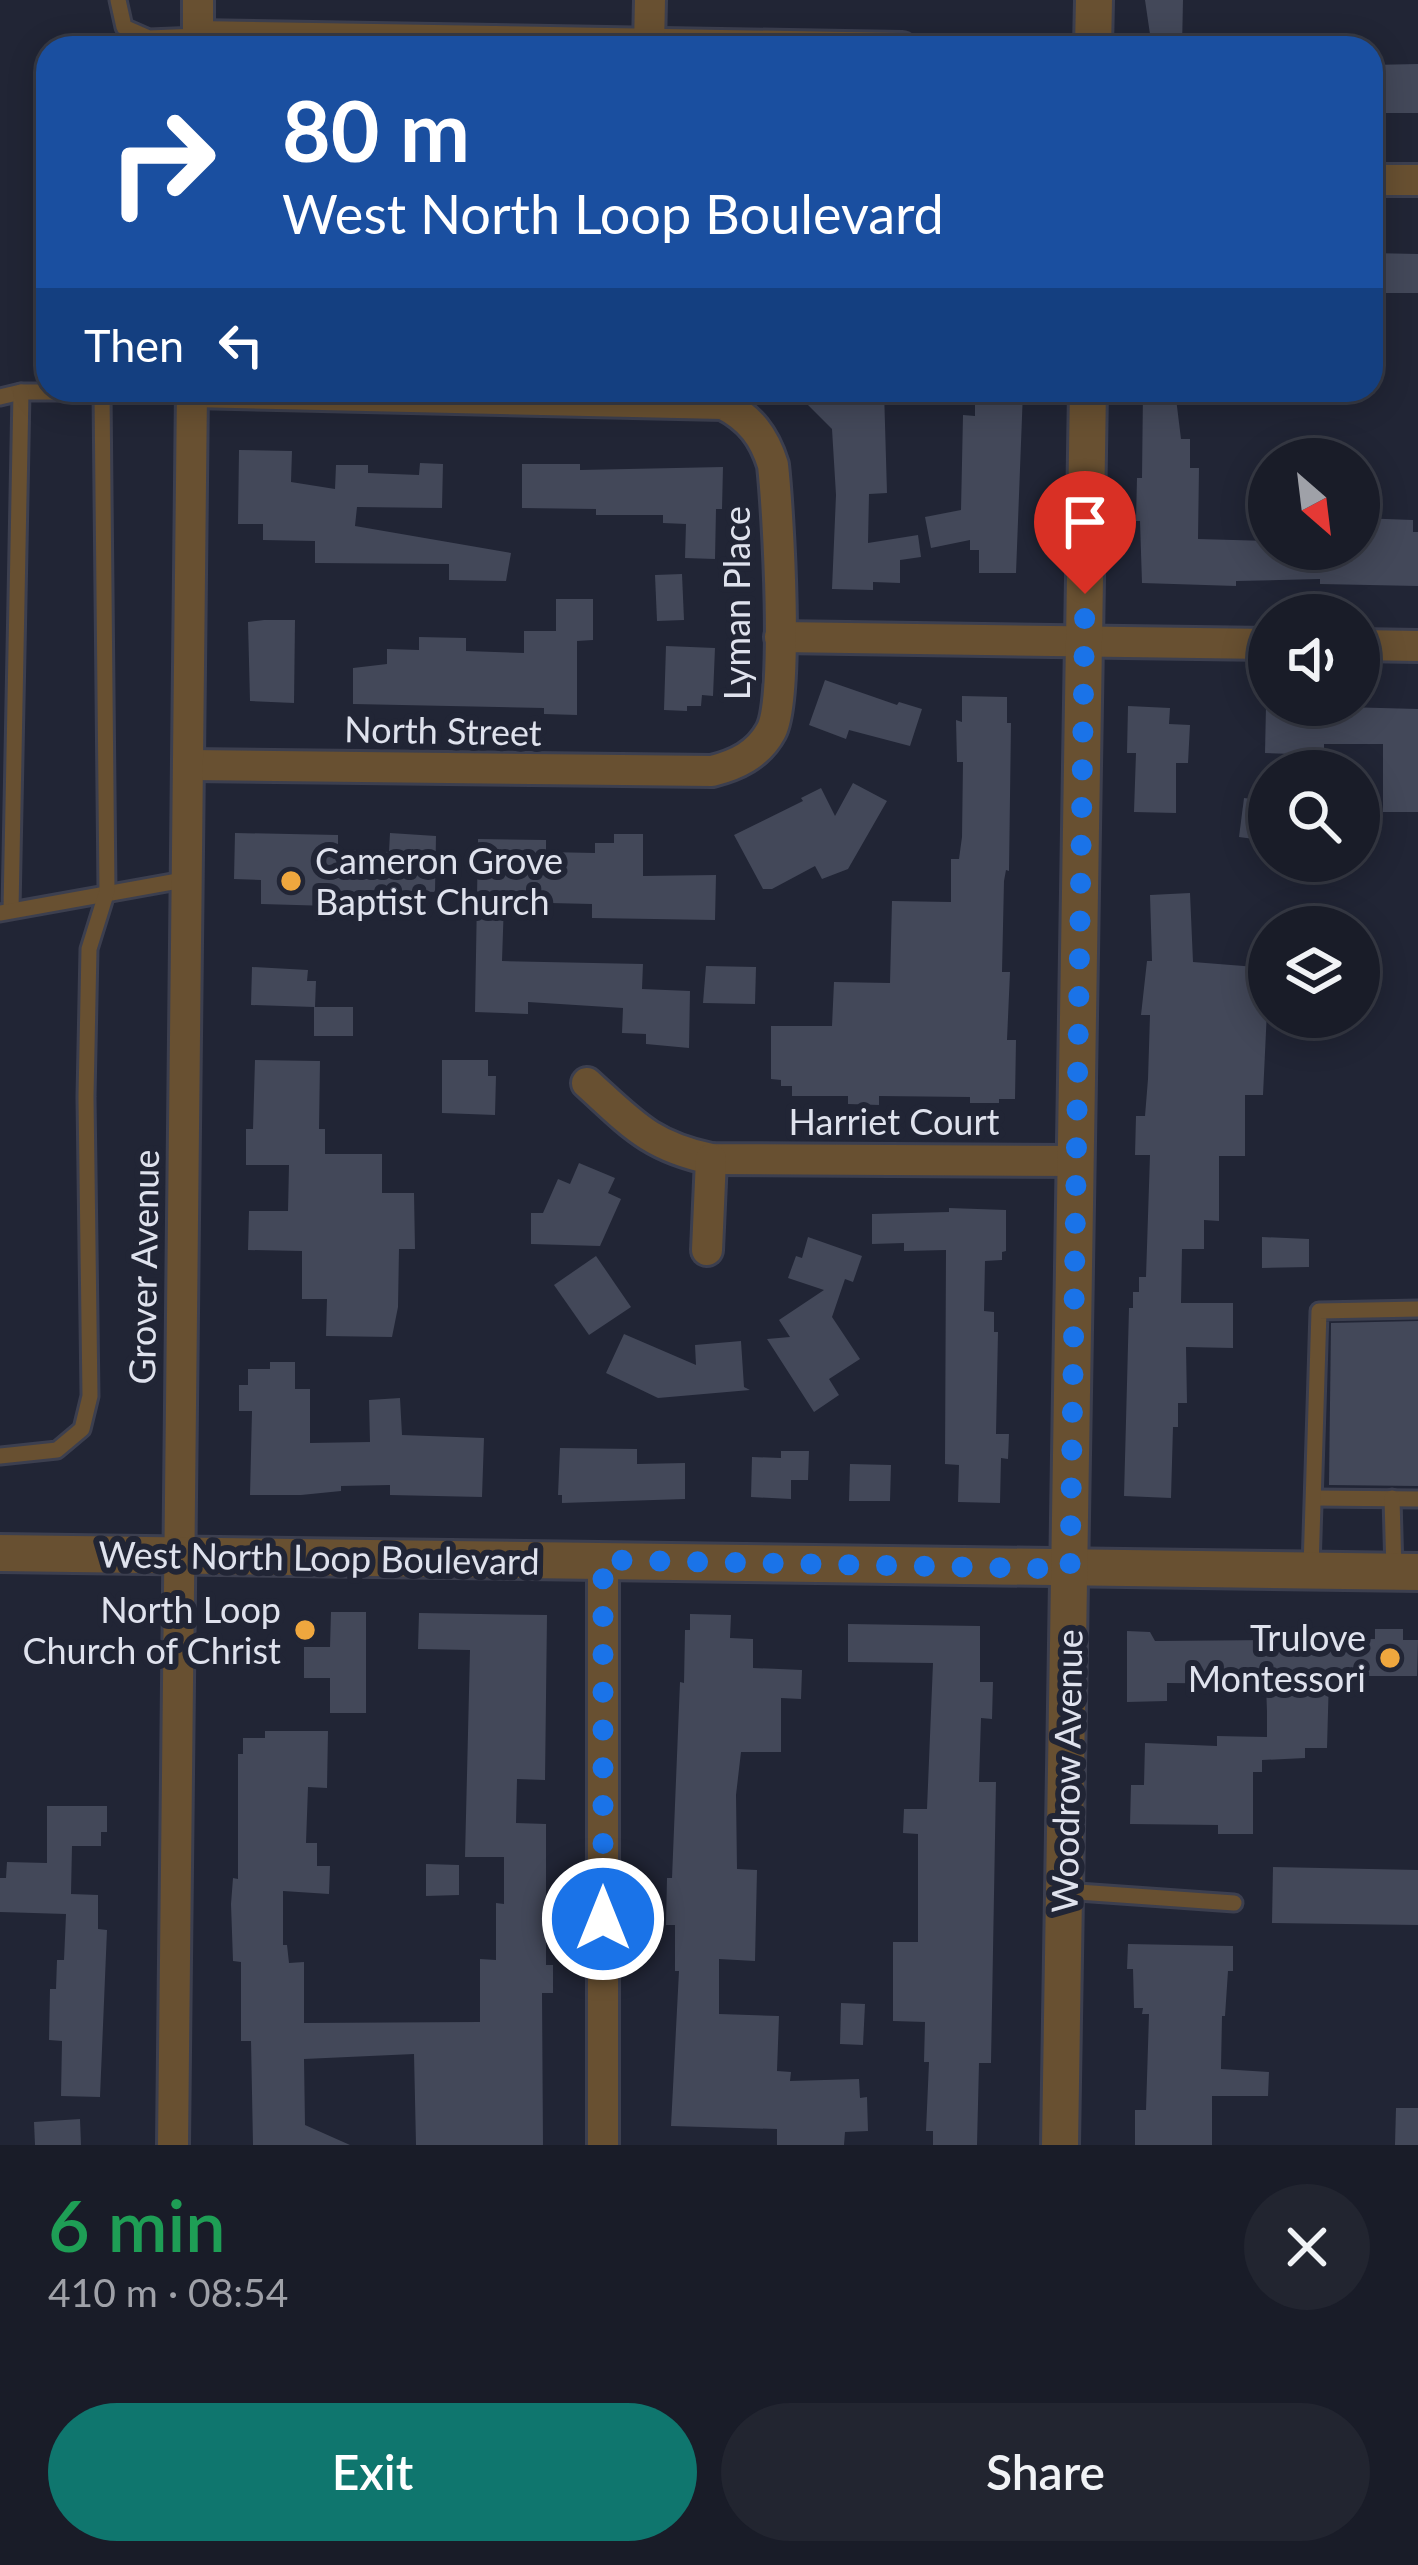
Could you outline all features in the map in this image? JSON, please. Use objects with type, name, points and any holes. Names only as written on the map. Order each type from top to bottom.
[{"type":"street","points":[[198,36],[199,0]]},
{"type":"street","points":[[650,0],[650,36]]},
{"type":"street","points":[[1093,36],[1094,0]]},
{"type":"street","points":[[1383,180],[1418,180]]},
{"type":"street","name":"Grover Avenue","points":[[172,2145],[192,402]]},
{"type":"street","name":"Lyman Place","points":[[641,402],[723,404],[751,423],[773,465],[779,712],[761,746],[732,766],[695,772]]},
{"type":"street","name":"Woodrow Avenue","points":[[1060,2145],[1088,402]]},
{"type":"street","points":[[780,638],[1248,644]]},
{"type":"street","points":[[1380,645],[1418,646]]},
{"type":"street","name":"North Street","points":[[191,765],[695,772]]},
{"type":"street","name":"Harriet Court","points":[[586,1083],[646,1136],[676,1151],[712,1159],[1076,1161]]},
{"type":"street","points":[[707,1250],[712,1159]]},
{"type":"street","name":"West North Loop Boulevard","points":[[0,1553],[1406,1572]]},
{"type":"street","points":[[603,1560],[603,2145]]},
{"type":"lane","points":[[118,0],[124,27],[144,36]]},
{"type":"lane","points":[[21,392],[5,911],[189,879]]},
{"type":"lane","points":[[0,397],[36,392]]},
{"type":"lane","points":[[0,1456],[57,1450],[82,1429],[90,1396],[89,950],[107,891],[101,402]]},
{"type":"lane","points":[[1311,1571],[1318,1311],[1418,1309]]},
{"type":"lane","points":[[1313,1498],[1418,1499]]},
{"type":"lane","points":[[1392,1498],[1406,1572]]},
{"type":"lane","points":[[1064,1891],[1234,1904]]},
{"type":"building","points":[[1145,0],[1183,0],[1182,36],[1150,36]]},
{"type":"building","points":[[1418,64],[1418,113],[1383,113],[1383,65]]},
{"type":"building","points":[[1383,253],[1418,254],[1418,293],[1383,293]]},
{"type":"building","points":[[805,402],[884,402],[887,493],[869,494],[868,543],[918,535],[921,557],[900,560],[900,583],[873,582],[873,590],[832,589],[836,495],[832,429]]},
{"type":"building","points":[[975,402],[1023,402],[1016,573],[979,573],[979,550],[970,550],[970,540],[931,548],[925,517],[961,510],[963,415],[975,416]]},
{"type":"building","points":[[1143,402],[1176,402],[1181,439],[1190,439],[1190,468],[1199,468],[1198,539],[1248,540],[1248,570],[1380,570],[1380,519],[1413,520],[1413,532],[1418,532],[1418,586],[1320,584],[1320,579],[1236,581],[1236,586],[1142,583],[1137,478],[1142,478]]},
{"type":"building","points":[[239,450],[292,451],[291,482],[335,489],[336,465],[368,465],[368,473],[419,475],[420,463],[443,464],[442,508],[357,507],[355,526],[511,553],[506,581],[449,580],[449,564],[315,563],[315,541],[263,540],[263,524],[238,524]]},
{"type":"building","points":[[522,464],[580,464],[580,470],[723,467],[715,559],[685,558],[686,524],[663,523],[663,515],[522,508]]},
{"type":"building","points":[[682,574],[684,620],[657,621],[655,575]]},
{"type":"building","points":[[556,599],[593,599],[593,640],[577,641],[577,715],[544,714],[544,708],[353,704],[353,668],[387,664],[387,649],[419,650],[419,637],[466,638],[466,651],[524,653],[524,631],[556,631]]},
{"type":"building","points":[[295,620],[294,703],[250,701],[248,622]]},
{"type":"building","points":[[666,646],[715,648],[713,696],[702,695],[701,706],[664,710]]},
{"type":"building","points":[[825,680],[922,709],[910,746],[849,730],[846,739],[809,725]]},
{"type":"building","points":[[962,696],[1007,697],[1007,723],[1011,723],[1002,972],[1010,972],[1007,1040],[1016,1040],[1015,1099],[970,1103],[970,1097],[879,1096],[879,1105],[848,1104],[848,1096],[792,1096],[792,1086],[771,1079],[771,1026],[832,1026],[834,982],[890,983],[892,901],[951,902],[951,859],[959,859],[962,837],[963,762],[957,762],[956,720],[962,722]]},
{"type":"building","points":[[1128,706],[1170,708],[1169,724],[1190,725],[1188,763],[1176,763],[1176,813],[1134,812],[1136,753],[1127,753]]},
{"type":"building","points":[[1380,708],[1418,709],[1418,812],[1383,812],[1383,744],[1265,750],[1266,726],[1380,726]]},
{"type":"building","points":[[853,783],[887,801],[848,869],[822,879],[815,866],[772,889],[763,889],[734,835],[821,788],[835,816]]},
{"type":"building","points":[[1244,798],[1248,798],[1248,838],[1239,837]]},
{"type":"building","points":[[235,833],[338,835],[338,850],[389,852],[390,833],[436,836],[435,892],[366,890],[365,907],[261,904],[261,880],[234,879]]},
{"type":"building","points":[[614,834],[643,834],[643,876],[716,875],[715,920],[592,918],[592,904],[504,902],[502,961],[643,964],[642,989],[690,991],[689,1048],[646,1044],[646,1034],[622,1033],[623,1008],[528,1002],[528,1014],[475,1012],[478,839],[546,840],[546,852],[595,853],[595,843],[614,843]]},
{"type":"building","points":[[1190,893],[1193,962],[1248,966],[1248,1038],[1266,1038],[1263,1095],[1245,1095],[1245,1156],[1219,1156],[1219,1221],[1204,1220],[1204,1249],[1182,1249],[1181,1303],[1233,1303],[1233,1348],[1186,1347],[1187,1403],[1178,1403],[1178,1427],[1173,1427],[1171,1498],[1124,1496],[1129,1308],[1133,1308],[1133,1292],[1139,1292],[1139,1277],[1146,1277],[1150,1155],[1135,1155],[1136,1116],[1145,1116],[1148,1079],[1150,1015],[1141,1015],[1147,961],[1152,961],[1150,895]]},
{"type":"building","points":[[706,966],[756,967],[755,1004],[703,1003]]},
{"type":"building","points":[[252,967],[308,970],[307,981],[316,981],[315,1007],[353,1007],[353,1036],[314,1036],[314,1007],[251,1005]]},
{"type":"building","points":[[255,1060],[320,1061],[319,1129],[325,1129],[325,1154],[382,1154],[382,1193],[414,1193],[415,1249],[399,1249],[398,1307],[392,1337],[326,1336],[327,1299],[302,1299],[302,1251],[248,1250],[249,1211],[288,1211],[289,1165],[246,1165],[246,1129],[253,1129]]},
{"type":"building","points":[[442,1060],[488,1060],[488,1076],[496,1076],[495,1115],[442,1113]]},
{"type":"building","points":[[579,1163],[615,1178],[608,1193],[621,1199],[600,1246],[531,1244],[531,1213],[543,1213],[558,1179],[570,1184]]},
{"type":"building","points":[[949,1208],[1006,1210],[1006,1251],[1002,1260],[985,1261],[984,1311],[994,1312],[994,1332],[998,1332],[996,1434],[1009,1434],[1008,1459],[1001,1458],[1000,1503],[958,1502],[959,1465],[945,1464],[946,1250],[904,1251],[904,1243],[872,1244],[872,1214],[949,1212]]},
{"type":"building","points":[[808,1237],[862,1256],[853,1282],[845,1279],[832,1317],[860,1359],[829,1379],[839,1395],[814,1412],[767,1339],[790,1337],[779,1320],[824,1290],[788,1278],[796,1256],[802,1258]]},
{"type":"building","points":[[1262,1237],[1309,1239],[1309,1267],[1262,1268]]},
{"type":"building","points":[[596,1256],[631,1307],[589,1335],[554,1285]]},
{"type":"building","points":[[1418,1321],[1418,1486],[1329,1485],[1331,1323]]},
{"type":"building","points":[[624,1334],[696,1365],[695,1345],[741,1341],[744,1387],[750,1390],[658,1398],[606,1373]]},
{"type":"building","points":[[270,1362],[295,1362],[295,1389],[310,1389],[310,1443],[370,1442],[369,1400],[400,1398],[402,1435],[484,1438],[482,1497],[390,1495],[390,1485],[341,1486],[341,1491],[301,1495],[250,1495],[252,1411],[239,1411],[239,1385],[248,1385],[248,1369],[270,1369]]},
{"type":"building","points":[[560,1448],[637,1449],[637,1464],[685,1463],[685,1499],[562,1503],[558,1495]]},
{"type":"building","points":[[781,1451],[809,1451],[808,1480],[791,1480],[791,1499],[751,1497],[752,1457],[781,1458]]},
{"type":"building","points":[[850,1464],[891,1465],[890,1501],[849,1501]]},
{"type":"building","points":[[331,1612],[366,1612],[366,1713],[330,1713],[330,1678],[304,1678],[304,1647],[330,1647]]},
{"type":"building","points":[[419,1613],[547,1615],[545,1780],[517,1779],[516,1823],[546,1824],[546,1965],[553,1965],[553,1993],[542,1993],[543,2145],[416,2145],[414,2054],[304,2059],[305,2125],[350,2145],[253,2145],[251,2041],[241,2041],[241,1962],[233,1961],[231,1904],[233,1878],[238,1879],[238,1754],[243,1754],[243,1738],[265,1738],[265,1731],[328,1731],[327,1788],[308,1787],[306,1843],[317,1843],[317,1866],[330,1866],[329,1894],[283,1891],[283,1945],[287,1945],[289,1963],[304,1962],[304,2023],[480,2022],[480,1959],[496,1960],[496,1903],[504,1904],[504,1857],[465,1857],[470,1650],[418,1649]]},
{"type":"building","points":[[690,1614],[731,1615],[730,1638],[753,1639],[753,1668],[802,1670],[801,1699],[781,1698],[781,1752],[741,1752],[737,1869],[757,1870],[755,1961],[719,1959],[719,2014],[779,2016],[777,2071],[791,2072],[790,2081],[859,2079],[860,2098],[867,2097],[868,2131],[845,2132],[844,2145],[777,2145],[777,2129],[671,2126],[679,1971],[675,1971],[675,1925],[666,1925],[667,1878],[672,1878],[680,1682],[684,1683]]},
{"type":"building","points":[[848,1624],[980,1626],[980,1682],[993,1682],[992,1719],[981,1718],[979,1782],[996,1782],[991,2063],[979,2063],[977,2145],[933,2145],[933,2131],[926,2131],[929,2062],[924,2062],[925,2022],[893,2021],[893,1942],[918,1942],[918,1834],[903,1833],[904,1809],[927,1809],[933,1663],[848,1662]]},
{"type":"building","points":[[1375,1629],[1403,1629],[1403,1640],[1418,1640],[1417,1676],[1329,1676],[1327,1748],[1305,1748],[1305,1758],[1262,1760],[1262,1772],[1253,1772],[1253,1834],[1218,1834],[1218,1825],[1130,1824],[1131,1785],[1144,1785],[1145,1743],[1217,1746],[1217,1736],[1267,1737],[1267,1712],[1266,1684],[1167,1683],[1167,1701],[1127,1702],[1127,1631],[1150,1632],[1155,1641],[1375,1639]]},
{"type":"building","points":[[47,1806],[107,1806],[107,1832],[101,1832],[101,1846],[72,1846],[71,1894],[98,1895],[98,1929],[107,1930],[100,2097],[61,2096],[62,2041],[49,2040],[50,1989],[56,1989],[57,1960],[64,1960],[66,1914],[0,1912],[0,1878],[6,1878],[7,1862],[47,1863]]},
{"type":"building","points":[[426,1864],[459,1865],[459,1895],[426,1896]]},
{"type":"building","points":[[1273,1867],[1418,1870],[1418,1925],[1272,1923]]},
{"type":"building","points":[[1128,1944],[1233,1946],[1233,1971],[1228,1971],[1222,2016],[1221,2069],[1269,2072],[1268,2096],[1212,2096],[1212,2145],[1135,2145],[1135,2110],[1146,2110],[1149,2014],[1134,2008]]},
{"type":"building","points":[[841,2003],[865,2004],[863,2045],[840,2044]]},
{"type":"building","points":[[1396,2108],[1418,2108],[1418,2145],[1395,2145]]},
{"type":"building","points":[[80,2119],[81,2145],[35,2145],[34,2122]]},
{"type":"place","name":"Cameron Grove Baptist Church","points":[[291,881]]},
{"type":"place","name":"North Loop Church of Christ","points":[[305,1630]]},
{"type":"place","name":"Trulove Montessori","points":[[1390,1658]]},
{"type":"route","points":[[603,1919],[603,1560],[1070,1569],[1085,594]]}]
